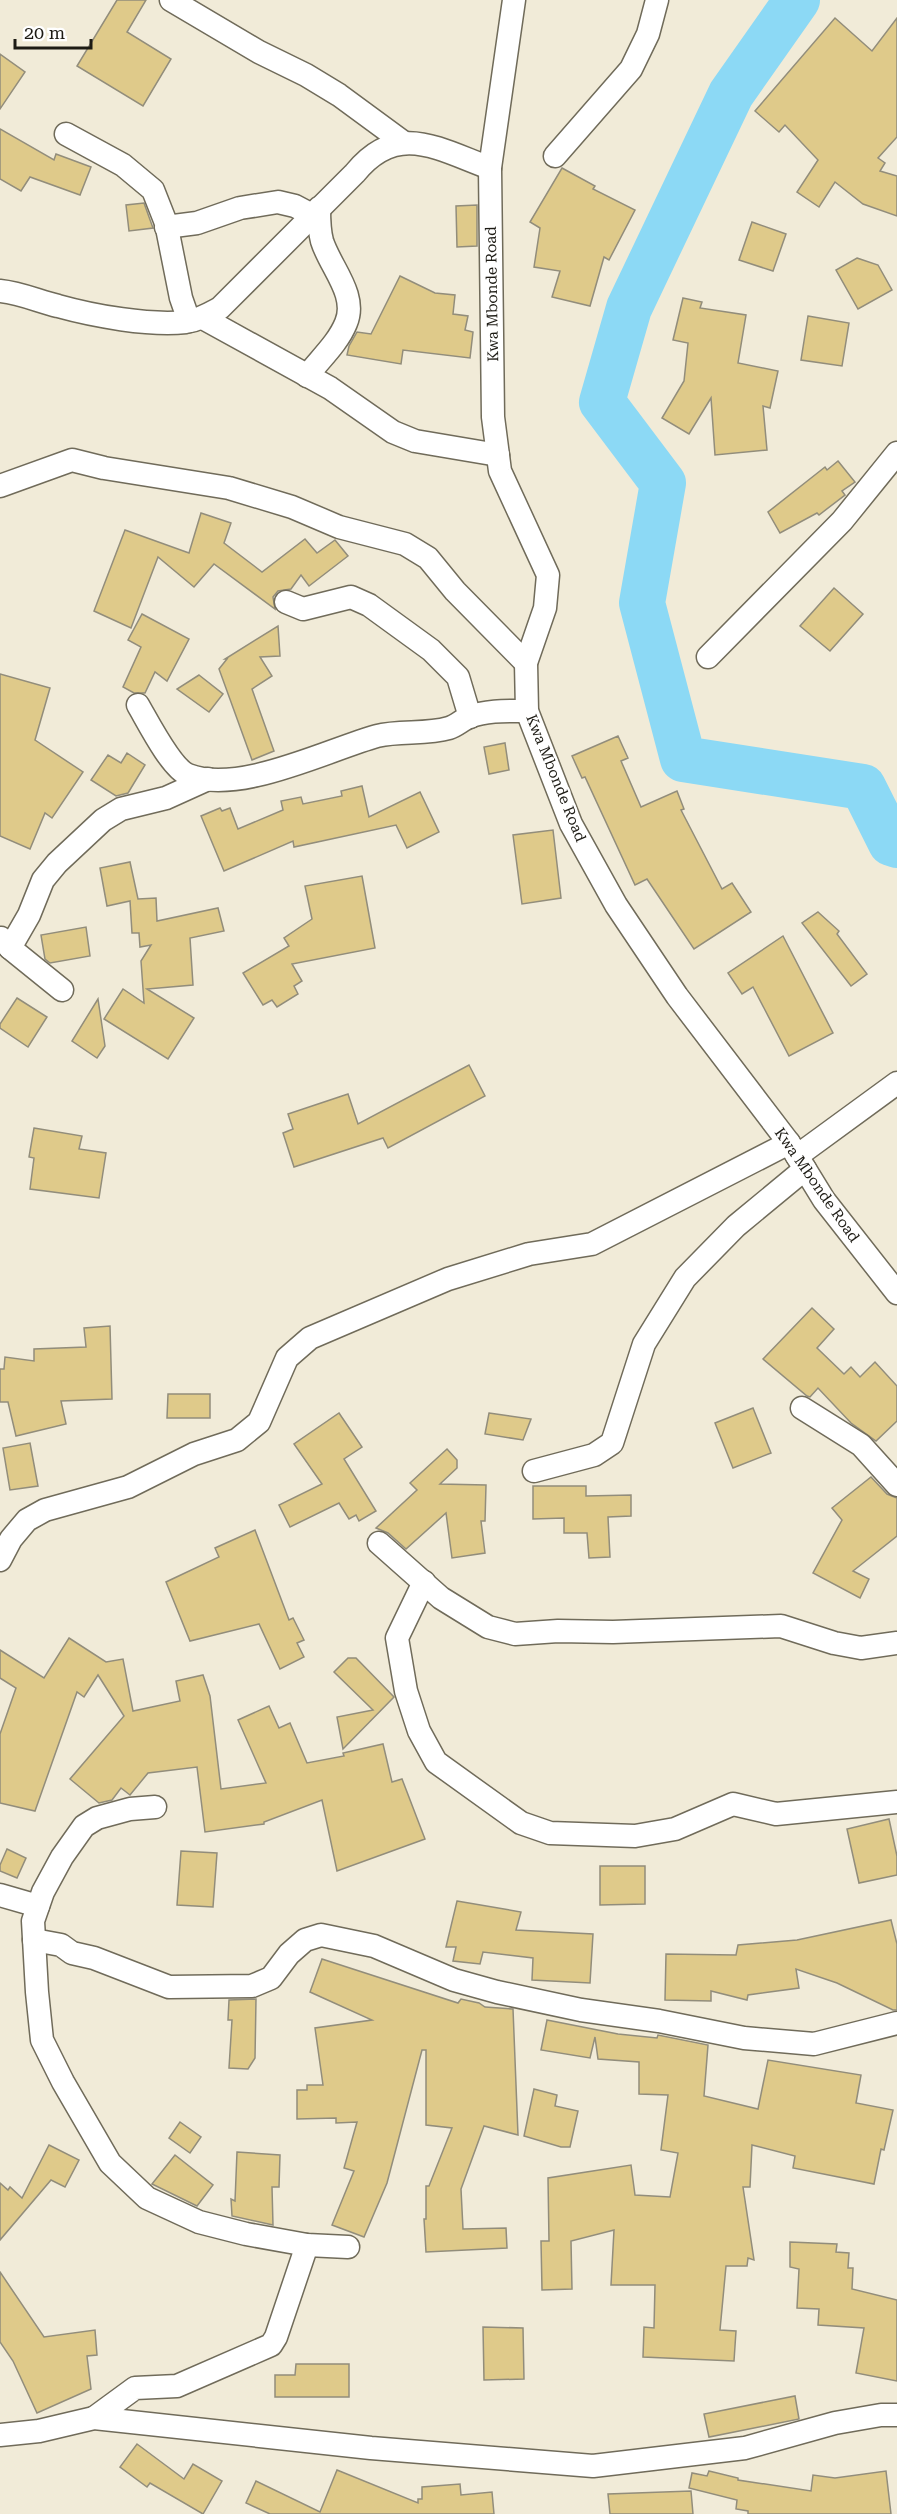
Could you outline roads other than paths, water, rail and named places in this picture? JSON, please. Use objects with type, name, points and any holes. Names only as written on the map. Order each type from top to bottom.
[{"type":"street","points":[[171,0],[259,52],[306,75],[339,95],[403,142]]},
{"type":"street","name":"Kwa Mbonde Road","points":[[514,0],[490,168],[493,417],[500,471],[548,575],[545,608],[526,663],[527,711],[571,824],[616,905],[677,996],[797,1156],[824,1200],[897,1293]]},
{"type":"street","points":[[555,156],[631,69],[648,34],[657,0]]},
{"type":"street","points":[[66,134],[123,165],[153,190],[161,206],[181,298],[196,319],[330,388],[393,432],[415,441],[498,455]]},
{"type":"street","points":[[0,291],[14,292],[58,306],[127,320],[196,319],[220,308],[367,158],[384,147],[403,142],[422,143],[490,168]]},
{"type":"street","points":[[166,227],[197,223],[240,208],[278,202],[316,212]]},
{"type":"street","points":[[307,376],[334,343],[351,311],[349,301],[322,241],[316,212]]},
{"type":"street","points":[[708,657],[842,521],[897,453]]},
{"type":"street","points":[[0,486],[72,460],[104,468],[229,488],[292,507],[339,527],[405,544],[428,558],[455,591],[526,663]]},
{"type":"street","points":[[286,602],[303,609],[351,597],[369,605],[431,650],[458,677],[470,717]]},
{"type":"street","points":[[138,705],[165,751],[186,774],[208,779],[241,777],[293,766],[378,736],[449,728],[470,717],[501,711],[527,711]]},
{"type":"street","points":[[62,990],[5,942],[29,915],[43,880],[57,863],[103,820],[121,808],[166,798],[208,779]]},
{"type":"street","points":[[0,1560],[11,1539],[27,1520],[45,1510],[128,1487],[194,1454],[237,1440],[259,1422],[287,1358],[310,1338],[448,1279],[529,1254],[592,1244],[797,1156],[897,1083]]},
{"type":"street","points":[[534,1471],[594,1455],[612,1443],[644,1344],[685,1278],[736,1227],[797,1156]]},
{"type":"street","points":[[802,1408],[861,1445],[897,1485]]},
{"type":"street","points":[[379,1543],[441,1598],[488,1627],[515,1634],[780,1626],[834,1643],[861,1648],[897,1643]]},
{"type":"street","points":[[424,1582],[397,1638],[406,1691],[419,1731],[436,1762],[521,1823],[550,1833],[635,1836],[675,1829],[733,1804],[776,1814],[897,1802]]},
{"type":"street","points":[[155,1807],[130,1809],[97,1818],[84,1826],[62,1857],[38,1906],[33,1921],[42,2040],[63,2082],[110,2163],[147,2198],[199,2222],[306,2245],[348,2247]]},
{"type":"street","points":[[0,1895],[38,1906]]},
{"type":"street","points":[[34,1940],[61,1945],[72,1953],[94,1958],[170,1987],[252,1986],[271,1978],[288,1954],[305,1940],[321,1935],[374,1946],[454,1980],[497,1992],[581,2010],[659,2021],[744,2038],[814,2044],[897,2023]]},
{"type":"street","points":[[94,2418],[135,2388],[177,2386],[271,2345],[276,2337],[306,2245]]},
{"type":"street","points":[[0,2435],[39,2431],[94,2418],[371,2448],[593,2466],[745,2448],[836,2423],[880,2415],[897,2415]]},
{"type":"waterway","points":[[797,0],[731,94],[629,308],[602,402],[663,483],[642,603],[683,759],[863,787],[891,843],[897,845]]}]
